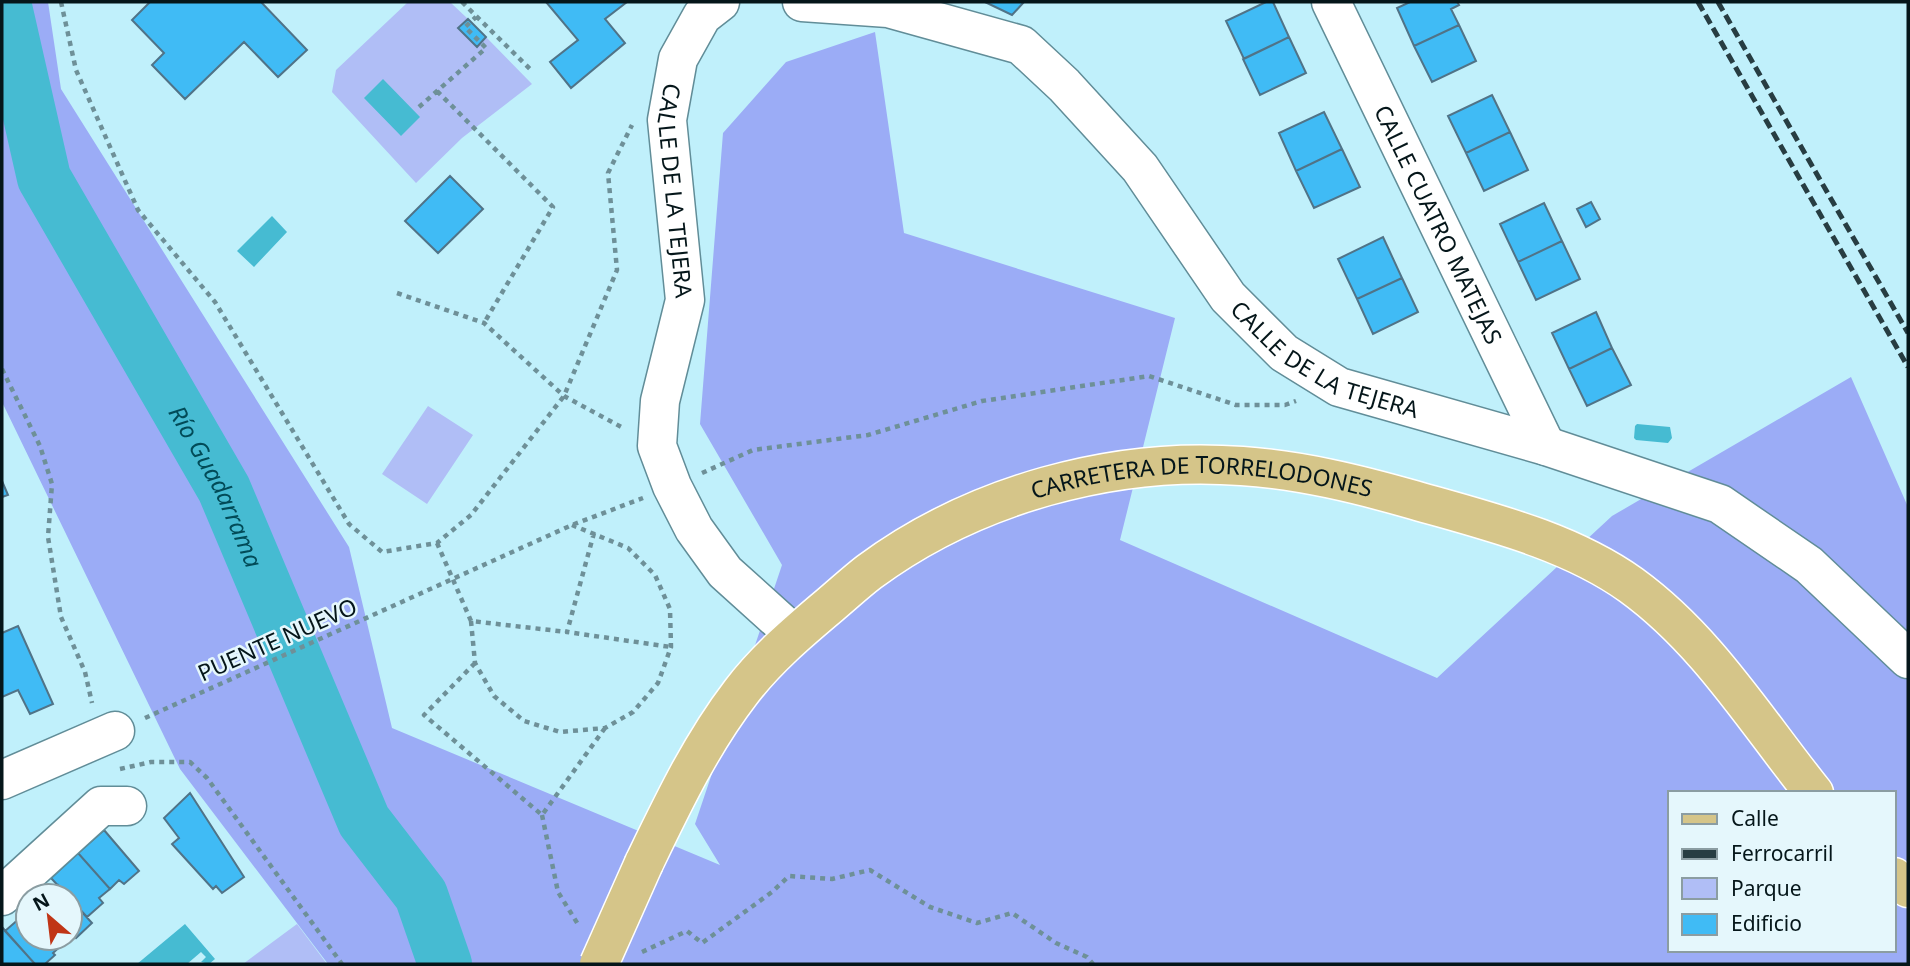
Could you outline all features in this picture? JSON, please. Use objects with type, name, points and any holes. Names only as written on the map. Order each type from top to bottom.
[{"type":"main road","name":"CARRETERA DE TORRELODONES","points":[[591,948],[644,863],[700,750],[743,689],[795,635],[869,572],[912,544],[998,502],[1054,485],[1136,470],[1188,465],[1228,466],[1286,471],[1333,479],[1532,537],[1581,557],[1630,584],[1681,627],[1707,654],[1812,791]]},
{"type":"street","name":"CALLE DE LA TEJERA","points":[[720,2],[702,16],[678,59],[667,120],[685,300],[660,401],[657,446],[672,486],[694,529],[725,572],[795,635]]},
{"type":"street","name":"CALLE DE LA TEJERA","points":[[803,2],[890,5],[1021,45],[1064,85],[1140,168],[1228,297],[1284,353],[1339,387],[1546,446],[1720,504],[1809,565],[1908,659]]},
{"type":"street","name":"CALLE CUATRO MATEJAS","points":[[1331,2],[1546,446]]},
{"type":"street","points":[[2,780],[106,747]]},
{"type":"street","points":[[2,896],[101,806],[127,806]]},
{"type":"path","points":[[61,2],[76,70],[138,210],[215,302],[349,524],[382,552],[437,543],[471,515],[564,396],[617,270],[608,173],[633,124]]},
{"type":"path","points":[[462,2],[532,71]]},
{"type":"path","points":[[419,107],[486,48],[465,27],[476,17]]},
{"type":"path","points":[[437,91],[553,207],[484,323]]},
{"type":"path","points":[[397,293],[484,323],[564,396],[657,446]]},
{"type":"path","points":[[2,369],[40,446],[52,484],[48,537],[61,617],[85,672],[106,747],[152,762],[190,762],[207,778],[342,964]]},
{"type":"path","name":"PUENTE NUEVO","points":[[106,747],[572,524],[672,486],[753,450],[867,435],[982,401],[1149,376],[1236,405],[1285,405],[1339,387]]},
{"type":"path","points":[[542,816],[605,728],[633,712],[658,683],[671,647],[670,609],[655,575],[628,548],[572,524]]},
{"type":"path","points":[[567,632],[594,533]]},
{"type":"path","points":[[437,543],[471,621],[475,663],[494,696],[524,721],[560,732],[605,728]]},
{"type":"path","points":[[471,621],[671,647]]},
{"type":"path","points":[[475,663],[424,715],[542,816],[558,892],[591,948]]},
{"type":"path","points":[[637,954],[687,931],[702,943],[772,892],[789,876],[832,879],[870,870],[930,907],[977,923],[1012,913],[1056,943],[1087,957],[1093,964]]},
{"type":"green space","points":[[408,2],[450,2],[468,19],[459,28],[476,46],[486,37],[532,84],[462,138],[416,183],[332,92],[336,70]]},
{"type":"green space","points":[[428,406],[473,435],[427,504],[382,474]]},
{"type":"green space","points":[[297,924],[327,964],[243,964]]},
{"type":"shaded area","points":[[2,2],[48,2],[61,89],[349,547],[392,728],[720,865],[695,824],[782,565],[700,424],[723,133],[786,62],[875,32],[904,233],[1175,318],[1120,540],[1437,678],[1612,516],[1851,377],[1908,507],[1908,964],[328,964],[180,769],[2,402]]},
{"type":"shaded area","points":[[383,79],[420,117],[401,136],[364,98]]},
{"type":"shaded area","points":[[272,216],[287,232],[254,267],[237,251]]},
{"type":"shaded area","points":[[1637,424],[1670,427],[1672,438],[1668,443],[1636,440],[1634,438]]},
{"type":"shaded area","points":[[185,924],[215,959],[209,964],[201,962],[206,957],[201,952],[187,964],[137,964]]},
{"type":"building","points":[[150,2],[261,2],[307,50],[278,77],[244,42],[185,99],[152,65],[164,53],[132,20]]},
{"type":"building","points":[[546,2],[627,2],[605,19],[625,43],[571,88],[550,62],[578,40]]},
{"type":"building","points":[[985,2],[1024,2],[1012,15]]},
{"type":"building","points":[[1266,2],[1273,2],[1289,37],[1244,59],[1226,21]]},
{"type":"building","points":[[1410,2],[1457,2],[1459,5],[1451,9],[1459,25],[1414,46],[1397,8]]},
{"type":"building","points":[[468,19],[486,37],[477,47],[458,28]]},
{"type":"building","points":[[1459,25],[1476,61],[1432,82],[1414,46]]},
{"type":"building","points":[[1289,37],[1306,73],[1260,95],[1243,59]]},
{"type":"building","points":[[1492,95],[1510,132],[1466,153],[1448,116]]},
{"type":"building","points":[[1324,112],[1342,149],[1296,171],[1279,133]]},
{"type":"building","points":[[1510,132],[1528,170],[1484,191],[1466,153]]},
{"type":"building","points":[[1342,149],[1360,187],[1314,208],[1296,171]]},
{"type":"building","points":[[450,176],[483,209],[438,253],[405,221]]},
{"type":"building","points":[[1591,202],[1600,219],[1586,227],[1577,209]]},
{"type":"building","points":[[1544,203],[1562,241],[1518,262],[1500,224]]},
{"type":"building","points":[[1383,237],[1402,278],[1357,299],[1338,259]]},
{"type":"building","points":[[1562,241],[1580,279],[1536,300],[1518,262]]},
{"type":"building","points":[[1402,278],[1418,312],[1373,334],[1357,299]]},
{"type":"building","points":[[1596,312],[1612,348],[1569,369],[1552,333]]},
{"type":"building","points":[[1612,348],[1631,385],[1587,406],[1569,369]]},
{"type":"building","points":[[2,481],[8,495],[2,497]]},
{"type":"building","points":[[18,626],[53,704],[30,714],[18,690],[2,697],[2,633]]},
{"type":"building","points":[[190,793],[244,877],[222,893],[216,886],[213,889],[172,844],[179,838],[164,818]]},
{"type":"building","points":[[104,830],[139,871],[124,884],[119,880],[110,889],[78,853]]},
{"type":"building","points":[[78,853],[110,889],[99,898],[103,903],[87,917],[84,914],[84,882],[55,882],[51,878]]},
{"type":"building","points":[[84,914],[92,923],[84,930]]},
{"type":"building","points":[[14,923],[14,941],[5,931]]},
{"type":"building","points":[[2,927],[14,940],[14,952],[24,952],[34,963],[2,964]]},
{"type":"building","points":[[24,952],[54,952],[55,955],[45,964],[35,964]]},
{"type":"waterway","name":"Río Guadarrama","points":[[4,2],[44,178],[224,489],[364,821],[421,895],[445,964]]},
{"type":"railway","points":[[1698,2],[1908,367]]},
{"type":"railway","points":[[1718,2],[1908,333]]}]
